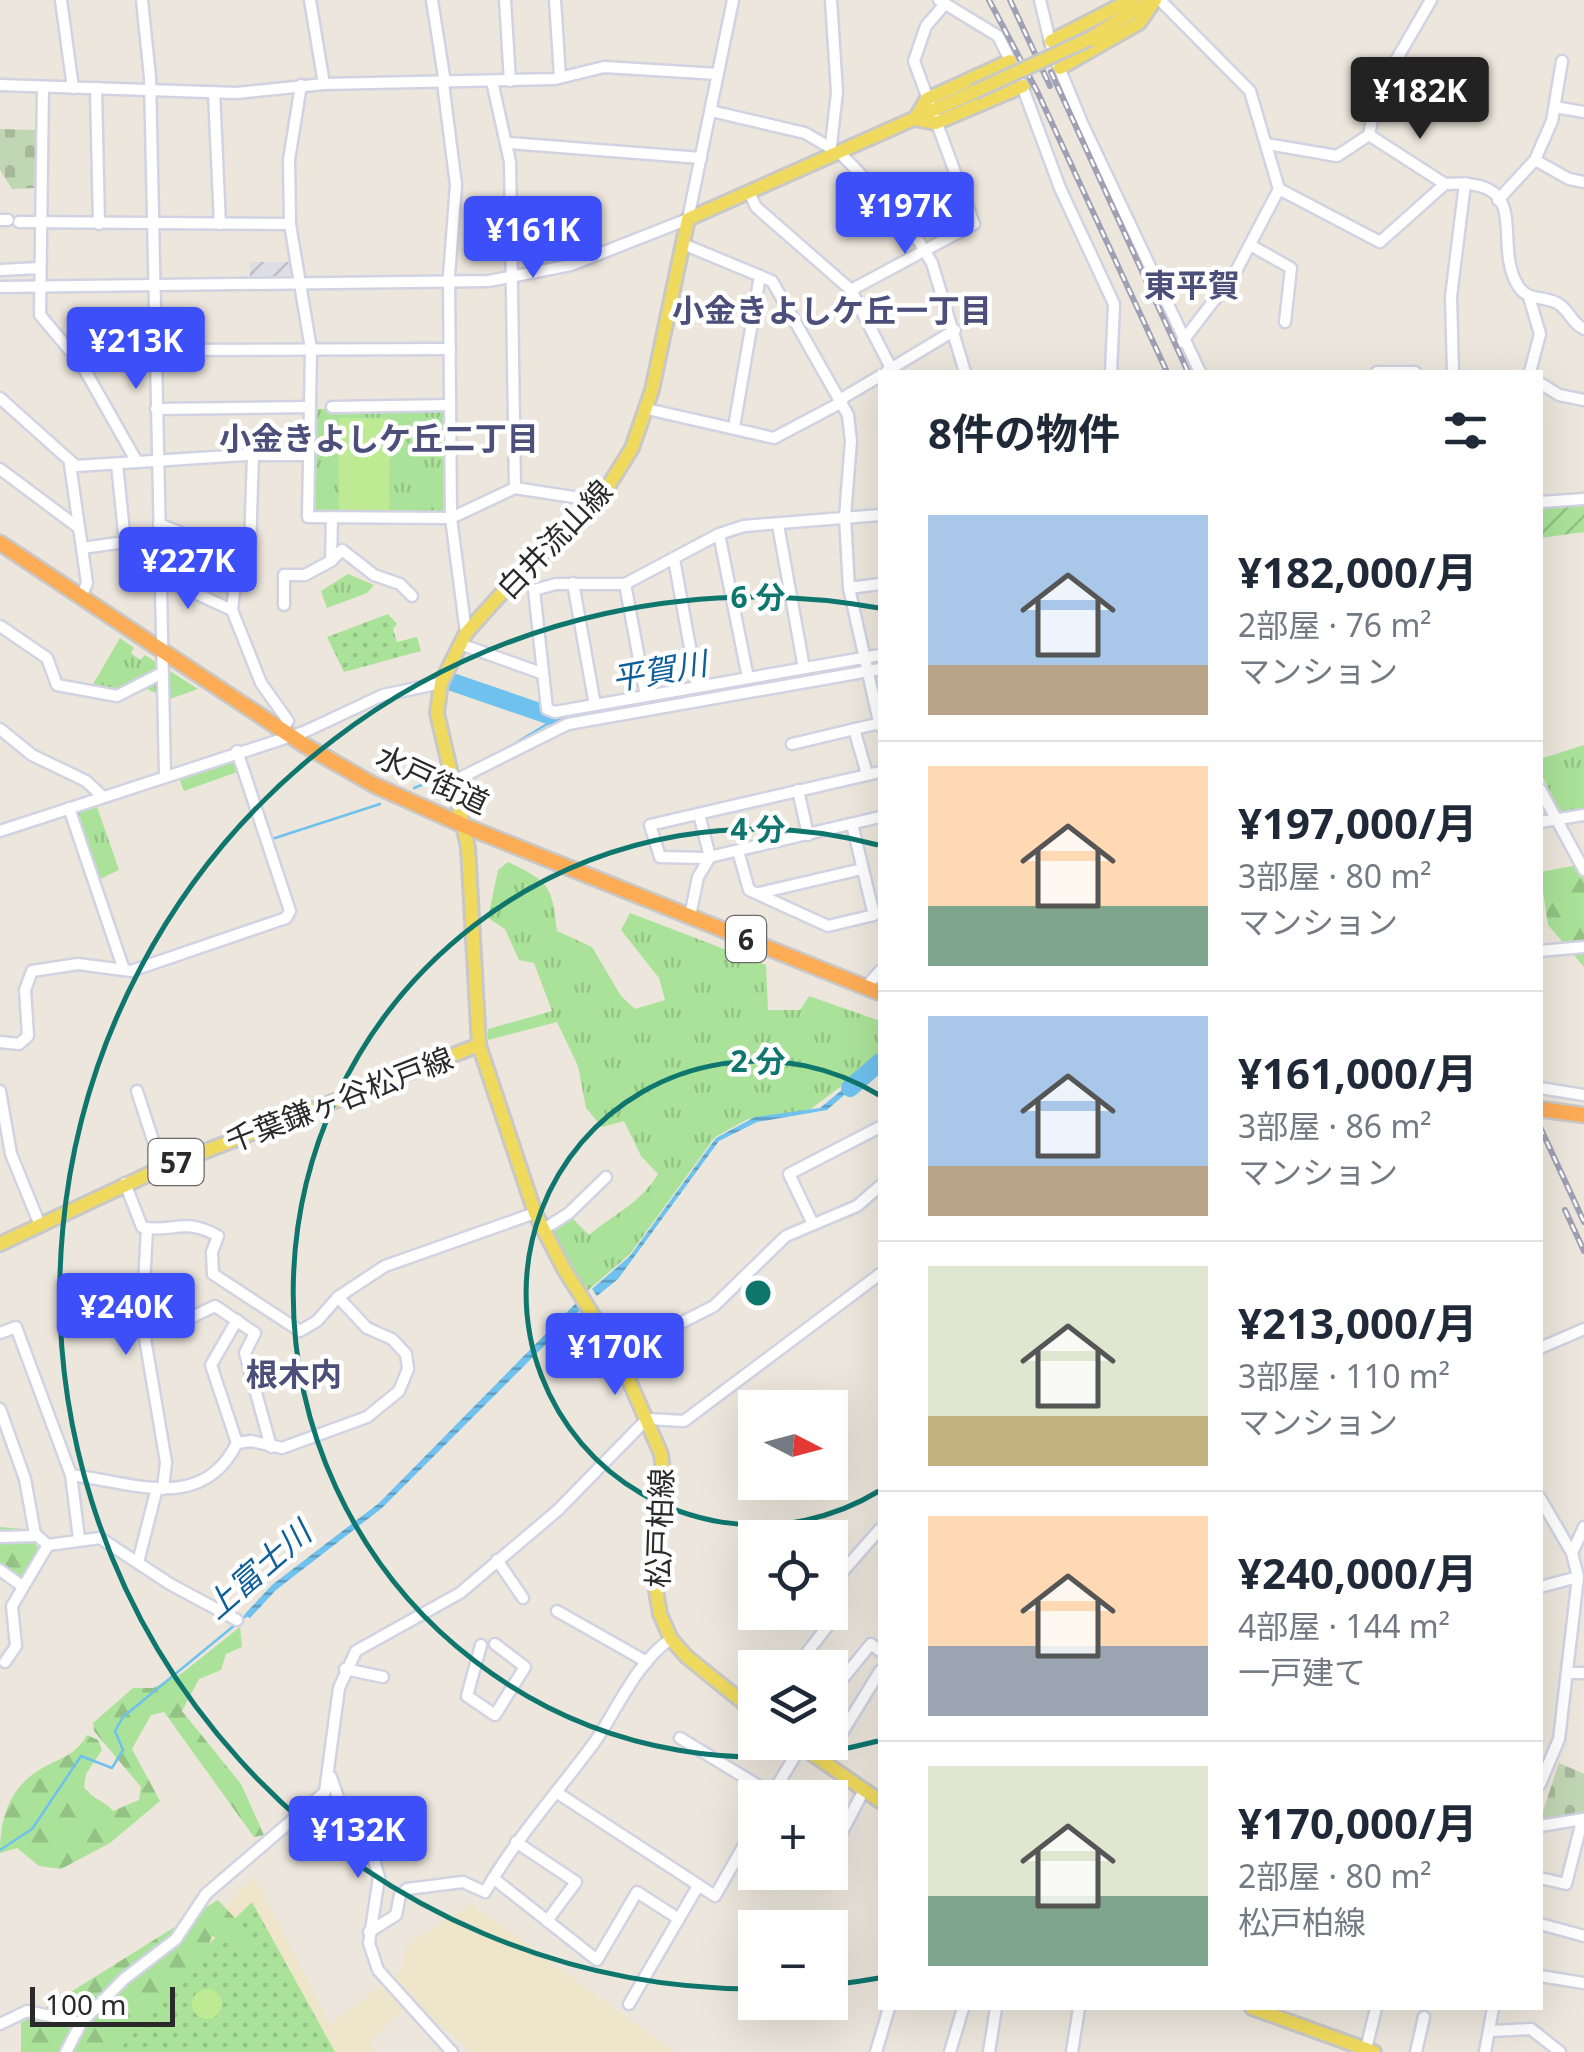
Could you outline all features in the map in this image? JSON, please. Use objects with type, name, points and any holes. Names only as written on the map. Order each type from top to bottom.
[{"type":"highway","name":"水戸街道","points":[[0,544],[286,732],[374,784],[464,826],[873,990]]},
{"type":"highway","points":[[1543,1109],[1584,1115]]},
{"type":"main road","points":[[1051,42],[1131,0]]},
{"type":"main road","points":[[688,219],[1089,39],[1155,0]]},
{"type":"main road","points":[[1060,68],[1139,22],[1155,0]]},
{"type":"main road","points":[[915,119],[1010,62]]},
{"type":"main road","points":[[932,111],[1022,86]]},
{"type":"main road","name":"白井流山線","points":[[464,826],[438,713],[441,683],[463,638],[518,575],[599,501],[632,448],[647,410],[688,219]]},
{"type":"main road","name":"千葉鎌ヶ谷松戸線","points":[[0,1244],[125,1183],[478,1045],[464,826]]},
{"type":"main road","name":"松戸柏線","points":[[478,1045],[535,1212],[618,1355],[647,1419],[664,1470],[654,1591],[671,1638],[706,1674],[738,1699]]},
{"type":"main road","points":[[821,1760],[878,1799]]},
{"type":"main road","points":[[1258,2010],[1370,2050]]},
{"type":"street","points":[[61,0],[73,88]]},
{"type":"street","points":[[142,0],[150,90],[164,775]]},
{"type":"street","points":[[310,0],[324,84]]},
{"type":"street","points":[[432,0],[456,186],[450,284],[451,518],[463,638],[541,673]]},
{"type":"street","points":[[505,0],[510,81]]},
{"type":"street","points":[[555,0],[560,77]]},
{"type":"street","points":[[0,286],[450,284],[513,278],[585,261],[688,219],[733,0]]},
{"type":"street","points":[[830,0],[837,92],[833,152]]},
{"type":"street","points":[[1040,0],[1060,68],[1182,342],[1199,370]]},
{"type":"street","points":[[1155,0],[1250,91],[1279,189],[1222,292],[1182,342]]},
{"type":"street","points":[[1267,144],[1337,156],[1370,135],[1377,93],[1431,0]]},
{"type":"street","points":[[852,290],[974,224],[914,61],[926,26],[942,2],[998,36],[1022,86],[1060,188],[1114,304],[1110,370]]},
{"type":"street","points":[[1498,200],[1536,160],[1555,107],[1562,61]]},
{"type":"street","points":[[0,86],[214,92],[324,84],[510,81],[624,66],[718,74]]},
{"type":"street","points":[[492,81],[509,143],[515,488]]},
{"type":"street","points":[[300,86],[289,160],[290,224],[312,349],[308,517],[451,518],[515,488],[599,501]]},
{"type":"street","points":[[43,87],[40,315],[82,365],[136,462]]},
{"type":"street","points":[[96,88],[99,224]]},
{"type":"street","points":[[214,92],[220,224]]},
{"type":"street","points":[[1555,107],[1584,112]]},
{"type":"street","points":[[711,110],[804,133],[833,152],[907,222],[925,250],[955,330],[964,370]]},
{"type":"street","points":[[1370,135],[1445,184],[1465,183],[1498,200],[1509,216],[1510,265],[1516,283],[1529,298],[1540,334],[1531,370]]},
{"type":"street","points":[[509,143],[701,158]]},
{"type":"street","points":[[1536,160],[1569,179],[1584,182]]},
{"type":"street","points":[[1453,370],[1451,298],[1465,183]]},
{"type":"street","points":[[1279,189],[1380,242],[1445,184]]},
{"type":"street","points":[[749,192],[756,207],[852,290],[886,370]]},
{"type":"street","points":[[9,221],[290,224]]},
{"type":"street","points":[[683,244],[772,280],[842,400],[852,441],[845,517],[849,588],[878,725],[792,744]]},
{"type":"street","points":[[1250,245],[1291,268],[1285,322]]},
{"type":"street","points":[[0,270],[40,268]]},
{"type":"street","points":[[14,269],[14,286]]},
{"type":"street","points":[[734,427],[760,276]]},
{"type":"street","points":[[1529,298],[1562,304],[1584,329]]},
{"type":"street","points":[[890,370],[955,330]]},
{"type":"street","points":[[155,350],[450,349]]},
{"type":"street","points":[[647,410],[783,436],[878,378]]},
{"type":"street","points":[[1543,385],[1560,395],[1584,400]]},
{"type":"street","points":[[0,398],[70,464],[86,583],[80,597]]},
{"type":"street","points":[[332,407],[450,405]]},
{"type":"street","points":[[156,409],[310,407]]},
{"type":"street","points":[[70,464],[253,454],[309,455]]},
{"type":"street","points":[[159,524],[248,557],[253,454]]},
{"type":"street","points":[[82,548],[125,542],[117,464]]},
{"type":"street","points":[[0,469],[79,528]]},
{"type":"street","points":[[1543,502],[1584,499]]},
{"type":"street","points":[[534,590],[573,584],[626,584],[719,534],[744,526],[878,515]]},
{"type":"street","points":[[331,561],[332,517]]},
{"type":"street","points":[[778,525],[804,668]]},
{"type":"street","points":[[719,534],[748,678]]},
{"type":"street","points":[[284,605],[284,575],[305,574],[331,561],[342,550],[374,575],[400,584],[412,596]]},
{"type":"street","points":[[238,556],[232,610],[262,683],[288,721],[286,732]]},
{"type":"street","points":[[674,559],[697,686]]},
{"type":"street","points":[[518,575],[534,590],[541,673],[548,709],[555,712],[878,655]]},
{"type":"street","points":[[160,577],[232,610]]},
{"type":"street","points":[[573,584],[595,705]]},
{"type":"street","points":[[626,584],[646,696]]},
{"type":"street","points":[[849,588],[878,584]]},
{"type":"street","points":[[0,626],[47,658],[57,685],[112,699],[162,673]]},
{"type":"street","points":[[454,781],[568,724],[878,669]]},
{"type":"street","points":[[0,832],[237,751],[384,695],[441,683]]},
{"type":"street","points":[[0,729],[32,755],[86,781],[102,796]]},
{"type":"street","points":[[854,729],[867,774]]},
{"type":"street","points":[[1,1045],[19,1044],[28,1036],[26,990],[32,972],[62,964],[124,970],[286,918],[290,911],[237,751]]},
{"type":"street","points":[[878,772],[650,825],[660,857],[710,857],[878,818]]},
{"type":"street","points":[[798,790],[808,834]]},
{"type":"street","points":[[1543,795],[1584,870]]},
{"type":"street","points":[[69,808],[124,970]]},
{"type":"street","points":[[690,916],[698,876],[710,857],[699,814]]},
{"type":"street","points":[[1543,821],[1584,815]]},
{"type":"street","points":[[738,851],[750,890],[758,894],[828,926],[877,918],[852,824]]},
{"type":"street","points":[[758,894],[862,869]]},
{"type":"street","points":[[1543,951],[1584,948]]},
{"type":"street","points":[[1543,1088],[1584,1095]]},
{"type":"street","points":[[138,1090],[162,1168]]},
{"type":"street","points":[[0,1091],[11,1154],[40,1224]]},
{"type":"street","points":[[812,1222],[789,1174],[878,1128]]},
{"type":"street","points":[[544,1229],[569,1213],[606,1177]]},
{"type":"street","points":[[125,1183],[137,1216],[147,1229],[144,1324],[166,1462],[138,1562]]},
{"type":"street","points":[[618,1355],[714,1306],[763,1253],[812,1222],[856,1206],[878,1188]]},
{"type":"street","points":[[147,1229],[184,1222],[218,1236],[212,1252],[213,1274],[290,1328],[309,1328],[338,1297],[385,1266],[535,1212]]},
{"type":"street","points":[[66,2052],[81,2023],[124,1980],[176,1939],[206,1894],[325,1792],[337,1698],[346,1668],[367,1641],[440,1607],[558,1510],[647,1419],[684,1422],[878,1276]]},
{"type":"street","points":[[71,1474],[160,1489],[191,1487],[218,1473],[237,1443],[248,1440],[288,1447],[367,1417],[392,1399],[405,1380],[408,1359],[400,1345],[367,1328],[338,1297]]},
{"type":"street","points":[[144,1324],[190,1318],[216,1306],[255,1333],[245,1353],[271,1447]]},
{"type":"street","points":[[237,1320],[211,1365],[237,1443]]},
{"type":"street","points":[[0,1332],[16,1327],[71,1474],[79,1538]]},
{"type":"street","points":[[1543,1347],[1584,1329]]},
{"type":"street","points":[[0,1409],[18,1455],[36,1536]]},
{"type":"street","points":[[1543,1777],[1559,1740],[1578,1577],[1572,1554],[1544,1515]]},
{"type":"street","points":[[1572,1554],[1584,1526]]},
{"type":"street","points":[[848,1565],[878,1530]]},
{"type":"street","points":[[0,1536],[36,1536],[48,1545]]},
{"type":"street","points":[[2,1666],[16,1646],[12,1606],[22,1586],[48,1545],[79,1538],[100,1538],[237,1620]]},
{"type":"street","points":[[496,1560],[523,1598]]},
{"type":"street","points":[[0,1570],[22,1586]]},
{"type":"street","points":[[1543,1586],[1578,1577]]},
{"type":"street","points":[[558,1612],[647,1662]]},
{"type":"street","points":[[809,1650],[825,1630]]},
{"type":"street","points":[[369,1932],[396,1916],[400,1895],[407,1889],[463,1882],[485,1892],[516,1842],[647,1662],[671,1638]]},
{"type":"street","points":[[480,1645],[467,1696],[495,1715],[525,1667],[495,1644]]},
{"type":"street","points":[[848,1672],[871,1644],[878,1649]]},
{"type":"street","points":[[346,1668],[384,1677]]},
{"type":"street","points":[[824,1762],[878,1673]]},
{"type":"street","points":[[1568,1673],[1584,1673]]},
{"type":"street","points":[[680,1738],[746,1780]]},
{"type":"street","points":[[330,1772],[349,1830],[374,1860],[379,1877],[369,1932],[371,1953],[384,1981],[452,2052]]},
{"type":"street","points":[[848,1816],[864,1790]]},
{"type":"street","points":[[556,1792],[715,1896],[738,1856]]},
{"type":"street","points":[[1543,1826],[1583,1820],[1566,1884],[1543,1879]]},
{"type":"street","points":[[516,1842],[576,1882],[547,1921]]},
{"type":"street","points":[[493,1878],[597,1960],[637,1892],[679,1919]]},
{"type":"street","points":[[629,2004],[698,1886]]},
{"type":"street","points":[[1543,1925],[1584,1936]]},
{"type":"street","points":[[1543,1976],[1584,1983]]},
{"type":"street","points":[[876,2052],[888,2010]]},
{"type":"street","points":[[950,2052],[962,2010]]},
{"type":"street","points":[[989,2052],[996,2010]]},
{"type":"street","points":[[1072,2052],[1079,2010]]},
{"type":"street","points":[[1370,2050],[1376,2010]]},
{"type":"street","points":[[1485,2052],[1493,2010]]},
{"type":"street","points":[[0,2024],[27,2011],[81,2023]]},
{"type":"street","points":[[1416,2052],[1424,2017]]},
{"type":"street","points":[[1491,2031],[1531,2029],[1560,2052]]},
{"type":"shaded area","points":[[250,262],[294,262],[297,275],[250,278]]},
{"type":"shaded area","points":[[254,1877],[330,2024],[402,1970],[406,1946],[471,1903],[674,2052],[473,2052],[410,2001],[369,2043],[377,2052],[71,2052]]},
{"type":"green space","points":[[0,129],[37,130],[36,188],[12,189],[0,170]]},
{"type":"green space","points":[[442,408],[446,412],[447,510],[443,514],[313,515],[315,409]]},
{"type":"green space","points":[[339,418],[390,419],[389,510],[339,510]]},
{"type":"green space","points":[[1584,502],[1584,532],[1543,538],[1543,506]]},
{"type":"green space","points":[[348,574],[374,585],[367,593],[327,608],[321,591]]},
{"type":"green space","points":[[388,614],[397,624],[393,629],[397,642],[417,637],[421,651],[344,672],[327,637]]},
{"type":"green space","points":[[120,638],[134,648],[131,653],[140,660],[145,655],[198,689],[170,699],[137,685],[120,691],[92,686]]},
{"type":"green space","points":[[1584,745],[1584,810],[1561,813],[1543,778],[1543,758]]},
{"type":"green space","points":[[231,758],[240,771],[184,791],[178,776]]},
{"type":"green space","points":[[96,804],[119,870],[100,879],[77,810]]},
{"type":"green space","points":[[508,862],[540,880],[550,894],[557,931],[592,947],[621,996],[635,1009],[665,1000],[659,978],[621,930],[630,913],[766,965],[768,1010],[800,1010],[809,996],[878,1020],[878,1059],[873,1058],[878,1073],[850,1098],[844,1084],[808,1111],[748,1119],[715,1137],[630,1254],[586,1292],[551,1229],[570,1216],[589,1235],[635,1201],[658,1174],[641,1156],[624,1121],[602,1127],[586,1108],[578,1066],[557,1022],[488,1040],[488,1029],[552,1011],[534,963],[519,960],[505,929],[488,918],[498,870]]},
{"type":"green space","points":[[1584,864],[1584,967],[1548,925],[1543,871]]},
{"type":"green space","points":[[0,1527],[24,1529],[40,1550],[20,1580],[0,1564]]},
{"type":"green space","points":[[240,1627],[242,1647],[226,1654],[221,1670],[199,1679],[182,1711],[241,1784],[264,1835],[254,1837],[164,1712],[151,1715],[132,1749],[160,1801],[110,1843],[61,1869],[39,1866],[17,1848],[0,1853],[5,1814],[17,1791],[36,1772],[76,1749],[87,1735],[98,1740],[102,1750],[86,1774],[87,1791],[113,1811],[139,1800],[141,1787],[94,1731],[93,1723],[133,1688],[153,1688],[181,1674]]},
{"type":"green space","points":[[1559,1763],[1584,1774],[1584,1815],[1543,1820]]},
{"type":"green space","points":[[218,1900],[245,1929],[254,1953],[212,1936],[202,1961],[117,2052],[21,2052],[21,2023]]},
{"type":"green space","points":[[252,1902],[335,2052],[98,2052]]},
{"type":"green space","points":[[207,1989],[217,1994],[222,2004],[217,2014],[207,2019],[197,2014],[192,2004],[197,1994]]},
{"type":"water","points":[[866,1070],[868,1074],[827,1110],[757,1122],[719,1141],[618,1279],[597,1296],[592,1289],[630,1256],[716,1138],[755,1117],[820,1108]]},
{"type":"water","points":[[579,1300],[583,1307],[382,1508],[276,1590],[250,1618],[244,1615],[272,1585],[379,1503]]},
{"type":"waterway","name":"平賀川","points":[[501,752],[557,718],[864,664]]},
{"type":"waterway","name":"平賀川","points":[[452,682],[557,718]]},
{"type":"waterway","points":[[414,788],[444,776]]},
{"type":"waterway","points":[[272,839],[380,804]]},
{"type":"waterway","name":"上富士川","points":[[850,1088],[878,1064]]},
{"type":"waterway","name":"上富士川","points":[[0,1850],[32,1829],[81,1756],[112,1768],[123,1750],[115,1731],[123,1717],[247,1615]]},
{"type":"railway","points":[[989,0],[1038,93],[1166,370]]},
{"type":"railway","points":[[1010,0],[1050,86]]},
{"type":"railway","points":[[1051,72],[1187,370]]},
{"type":"railway","points":[[1543,1133],[1584,1222]]},
{"type":"railway","points":[[1565,1210],[1584,1251]]},
{"type":"district","name":"東平賀","points":[[1192,284]]},
{"type":"district","name":"小金きよしケ丘一丁目","points":[[832,309]]},
{"type":"district","name":"小金きよしケ丘二丁目","points":[[379,437]]},
{"type":"district","name":"根木内","points":[[294,1373]]}]
